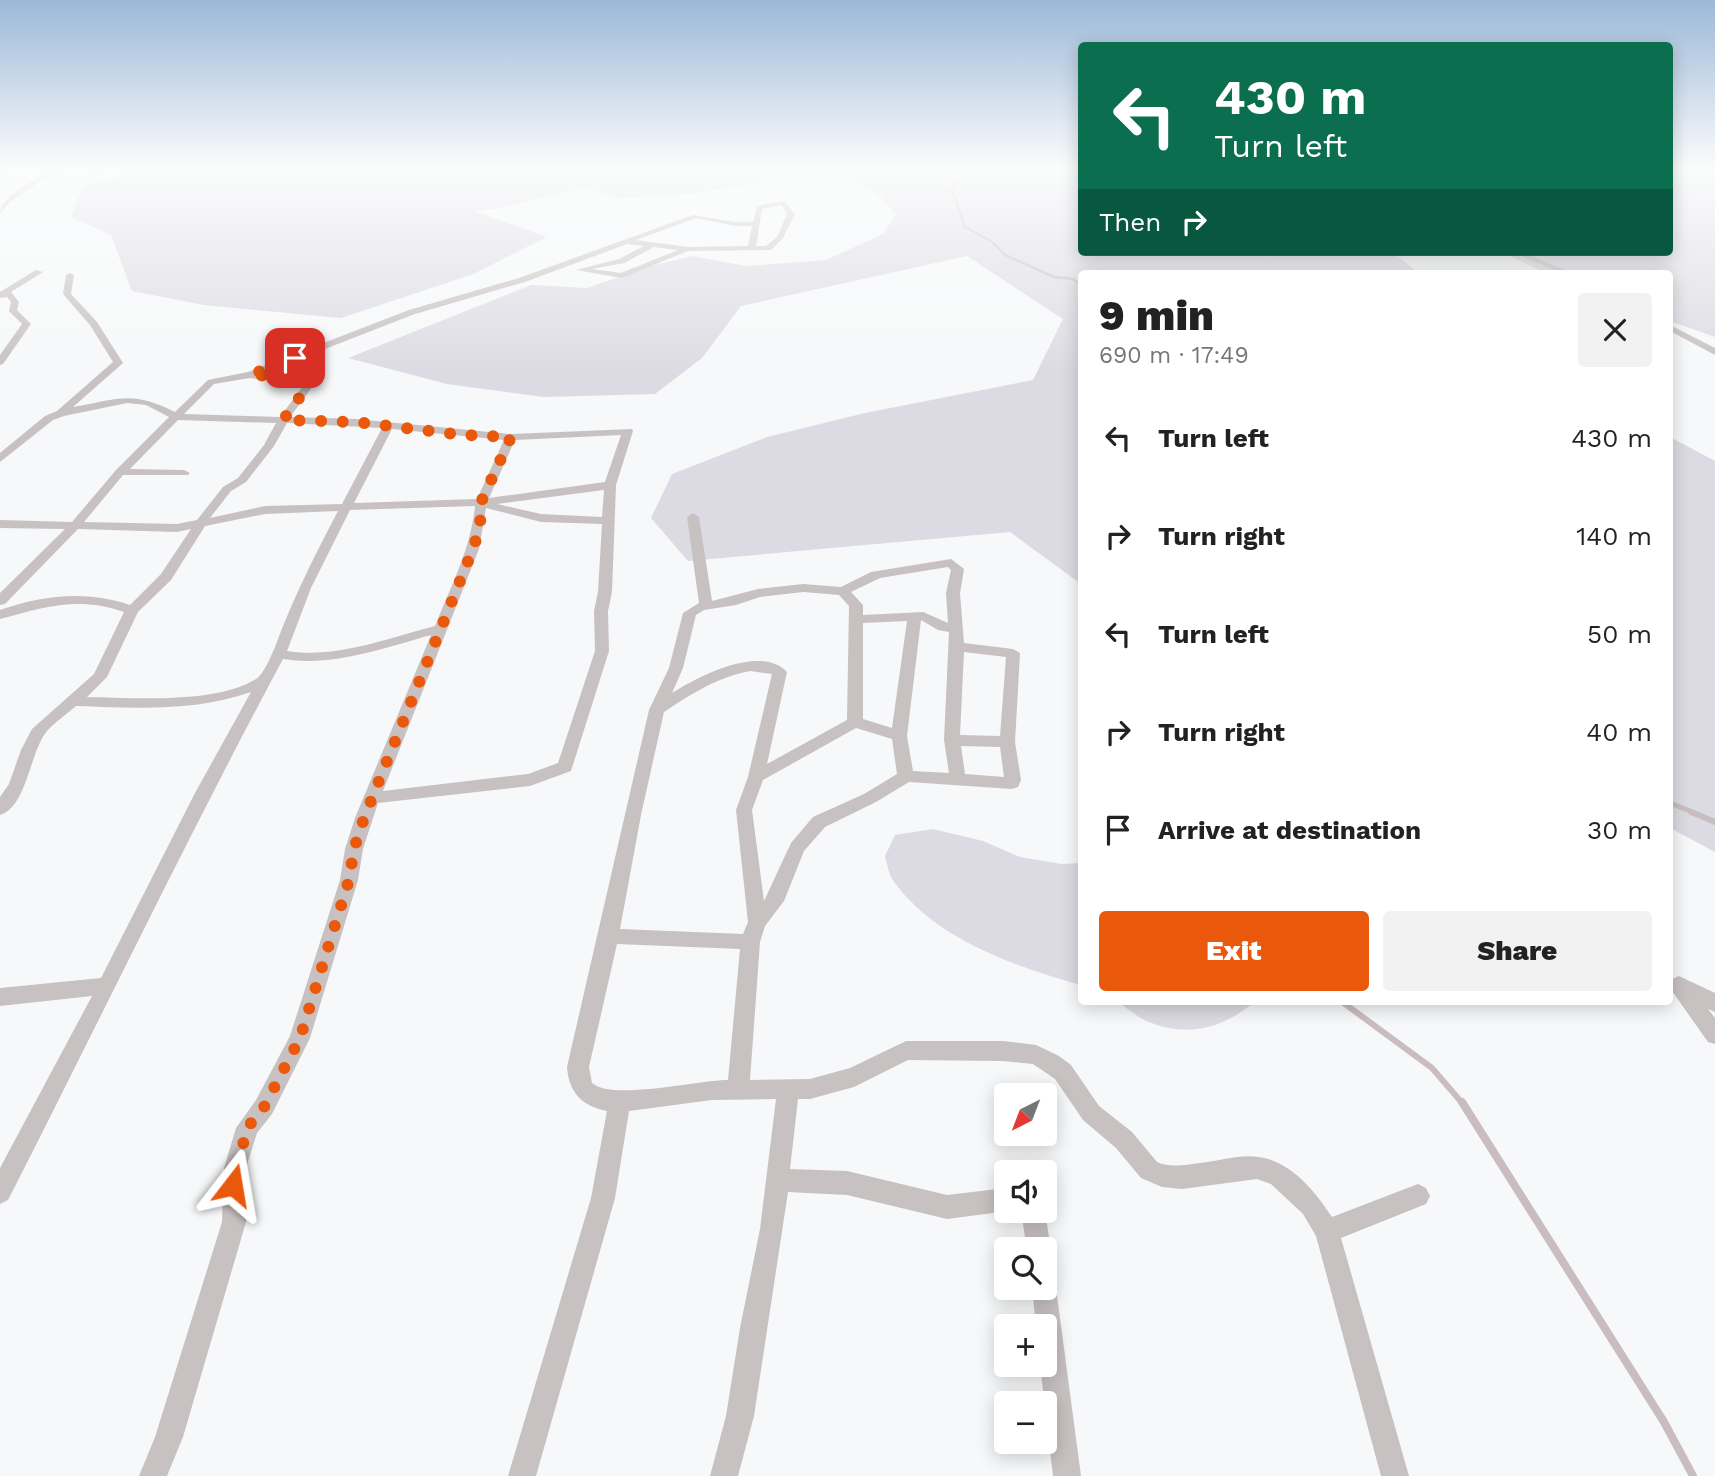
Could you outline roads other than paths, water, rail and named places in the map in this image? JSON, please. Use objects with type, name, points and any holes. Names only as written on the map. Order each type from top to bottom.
[{"type":"street","points":[[0,601],[74,527],[120,472],[211,382],[250,375],[412,312],[579,265],[643,236]]},
{"type":"street","points":[[752,247],[754,236]]},
{"type":"street","points":[[627,242],[688,249],[768,248],[775,245],[780,236]]},
{"type":"street","points":[[579,265],[621,261],[652,244]]},
{"type":"street","points":[[579,265],[622,276],[688,249]]},
{"type":"street","points":[[1526,256],[1560,270]]},
{"type":"street","points":[[1,294],[39,272]]},
{"type":"street","points":[[0,459],[41,424],[61,413],[116,366],[118,360],[94,324],[67,295],[70,275]]},
{"type":"street","points":[[0,362],[27,324],[13,311],[15,302],[9,294],[1,294]]},
{"type":"street","points":[[1673,330],[1715,352]]},
{"type":"street","points":[[0,809],[17,786],[29,750],[40,729],[100,677],[132,610],[166,577],[227,489],[242,480],[269,446],[283,420],[308,386],[307,383],[280,376],[250,375]]},
{"type":"street","points":[[61,413],[127,400],[148,402],[177,417],[389,425],[463,435],[511,437],[628,431],[615,461],[610,485],[605,592],[601,611],[602,652],[565,767],[530,780],[374,798]]},
{"type":"street","points":[[0,1192],[203,793],[279,654],[304,587],[389,425]]},
{"type":"street","points":[[153,1476],[169,1437],[234,1222],[235,1168],[247,1128],[264,1107],[300,1038],[349,880],[354,849],[473,549],[482,503],[511,437]]},
{"type":"street","points":[[120,472],[184,473]]},
{"type":"street","points":[[0,524],[177,527],[201,524],[245,512],[482,503],[610,485]]},
{"type":"street","points":[[482,503],[541,518],[609,521]]},
{"type":"street","points":[[693,517],[706,605]]},
{"type":"street","points":[[958,780],[952,740],[957,647],[953,593],[959,575],[956,565],[876,575],[843,591],[803,588],[770,591],[736,601],[706,605],[690,613],[676,668],[657,710],[632,815],[609,936],[578,1067],[580,1087],[592,1098],[620,1102],[677,1094],[810,1089],[834,1084],[906,1050],[1003,1051],[1036,1055],[1063,1072],[1091,1113],[1124,1140],[1149,1170],[1162,1176],[1182,1177],[1257,1168],[1278,1174],[1311,1206],[1327,1231],[1395,1476]]},
{"type":"street","points":[[843,591],[856,605],[855,722]]},
{"type":"street","points":[[0,615],[32,606],[92,599],[113,602],[132,610]]},
{"type":"street","points":[[856,619],[914,616],[929,618],[938,625],[955,628]]},
{"type":"street","points":[[906,776],[899,736],[914,616]]},
{"type":"street","points":[[279,654],[296,659],[346,651],[442,628]]},
{"type":"street","points":[[754,932],[775,901],[797,848],[808,831],[819,821],[870,798],[906,776],[1012,783],[1007,742],[1013,653],[957,647]]},
{"type":"street","points":[[657,710],[723,671],[736,668],[776,669],[781,676],[756,777],[744,810],[754,932],[737,1090]]},
{"type":"street","points":[[72,701],[151,703],[207,698],[234,693],[265,681]]},
{"type":"street","points":[[756,777],[855,722],[899,736]]},
{"type":"street","points":[[952,740],[1007,742]]},
{"type":"street","points":[[609,936],[754,932]]},
{"type":"street","points":[[1674,983],[1715,1003]]},
{"type":"street","points":[[1674,983],[1715,1035]]},
{"type":"street","points":[[0,997],[107,986]]},
{"type":"street","points":[[724,1476],[740,1416],[779,1180],[788,1089]]},
{"type":"street","points":[[522,1476],[603,1198],[620,1102]]},
{"type":"street","points":[[779,1180],[847,1183],[947,1207],[994,1201]]},
{"type":"street","points":[[1327,1231],[1418,1196]]},
{"type":"street","points":[[1046,1300],[1068,1476]]},
{"type":"waterway","points":[[981,236],[1005,255],[1054,277],[1073,279],[1078,283]]},
{"type":"waterway","points":[[1673,804],[1695,813]]},
{"type":"waterway","points":[[1691,812],[1715,822]]},
{"type":"waterway","points":[[1346,1005],[1432,1068],[1463,1104]]},
{"type":"waterway","points":[[1462,1102],[1664,1422],[1693,1476]]}]
